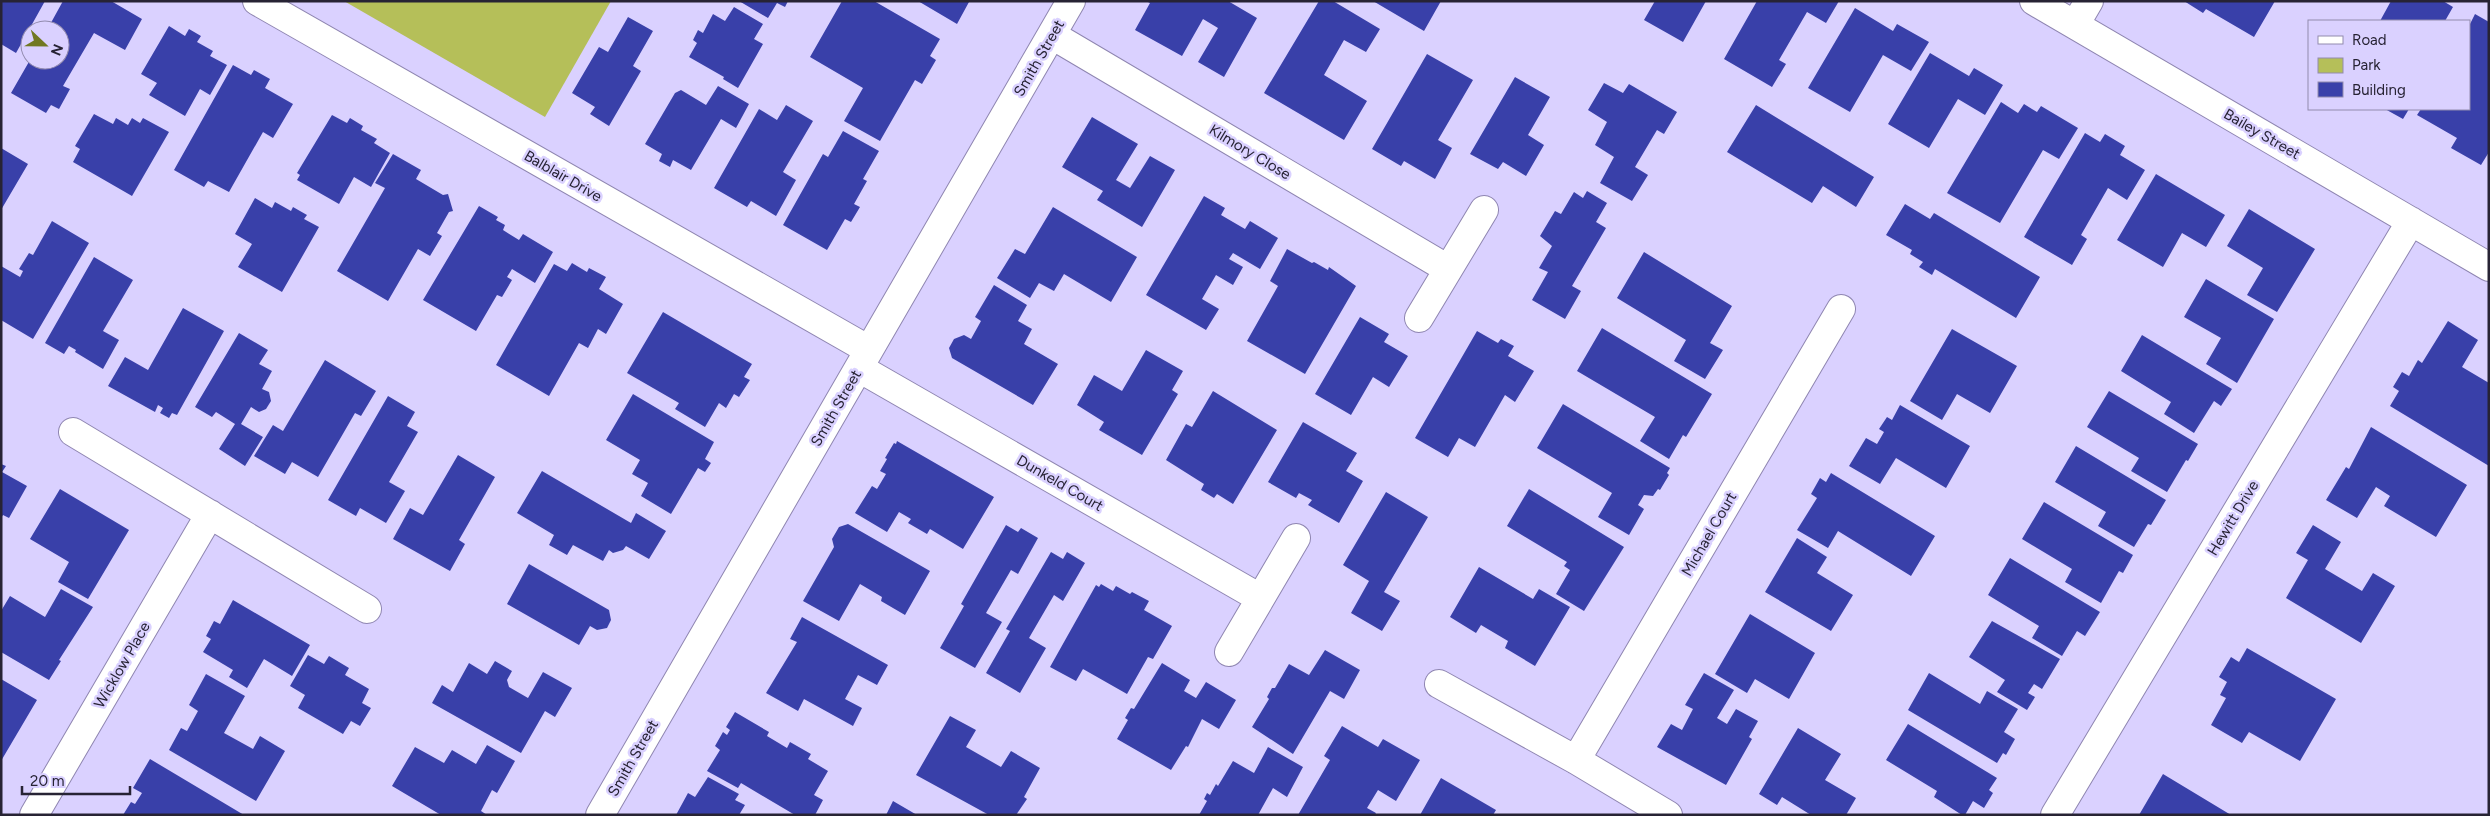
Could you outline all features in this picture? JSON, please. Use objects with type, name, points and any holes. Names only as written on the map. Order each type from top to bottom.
[{"type":"street","name":"Balblair Drive","points":[[257,1],[864,359]]},
{"type":"street","name":"Smith Street","points":[[600,815],[1072,1]]},
{"type":"street","name":"Bailey Street","points":[[2034,1],[2489,267]]},
{"type":"street","points":[[2075,25],[2089,1]]},
{"type":"street","name":"Kilmory Close","points":[[1052,35],[1448,268]]},
{"type":"street","points":[[1419,318],[1484,210]]},
{"type":"street","name":"Hewitt Drive","points":[[2055,815],[2411,221]]},
{"type":"street","name":"Michael Court","points":[[1576,760],[1841,309]]},
{"type":"street","name":"Dunkeld Court","points":[[864,359],[1260,598]]},
{"type":"street","points":[[73,432],[367,610]]},
{"type":"street","name":"Wicklow Place","points":[[34,815],[210,514]]},
{"type":"street","points":[[1229,652],[1296,538]]},
{"type":"street","points":[[1439,684],[1576,760],[1668,815]]},
{"type":"green space","points":[[344,1],[611,1],[545,117]]},
{"type":"building","points":[[1,1],[45,1],[34,20],[20,20],[20,46],[16,53],[1,44]]},
{"type":"building","points":[[63,1],[111,1],[142,19],[125,50],[94,33],[63,86],[70,89],[59,109],[51,105],[46,113],[11,93],[24,70],[70,70],[70,20],[53,20]]},
{"type":"building","points":[[739,1],[788,1],[785,7],[777,3],[768,18]]},
{"type":"building","points":[[842,1],[874,1],[940,39],[930,56],[936,60],[922,84],[915,80],[880,141],[844,121],[863,88],[810,57]]},
{"type":"building","points":[[918,1],[968,1],[969,2],[957,24]]},
{"type":"building","points":[[1146,1],[1228,1],[1257,18],[1224,77],[1198,62],[1218,28],[1203,19],[1182,56],[1135,30],[1150,3]]},
{"type":"building","points":[[1319,1],[1333,1],[1380,29],[1366,52],[1344,40],[1324,75],[1367,101],[1344,140],[1264,93]]},
{"type":"building","points":[[1373,1],[1441,1],[1424,31]]},
{"type":"building","points":[[1655,1],[1706,1],[1683,42],[1644,20]]},
{"type":"building","points":[[1757,1],[1839,1],[1826,23],[1807,12],[1779,60],[1786,64],[1772,87],[1724,59]]},
{"type":"building","points":[[2184,1],[2275,1],[2254,37],[2206,9],[2203,13]]},
{"type":"building","points":[[2391,1],[2443,1],[2453,7],[2446,20],[2381,20]]},
{"type":"building","points":[[734,7],[763,24],[754,39],[763,44],[738,88],[723,79],[724,77],[689,57],[697,43],[693,40],[698,30],[703,33],[713,14],[725,21]]},
{"type":"building","points":[[1855,8],[1893,31],[1897,24],[1929,42],[1911,71],[1883,55],[1850,112],[1808,88]]},
{"type":"building","points":[[2475,14],[2489,22],[2489,152],[2481,165],[2451,148],[2457,138],[2417,115],[2420,110],[2470,110],[2470,24]]},
{"type":"building","points":[[628,17],[653,31],[633,66],[641,71],[609,126],[590,114],[595,107],[572,93],[599,47],[608,52]]},
{"type":"building","points":[[169,26],[185,36],[189,29],[201,36],[197,42],[213,51],[210,56],[227,65],[210,95],[200,89],[185,116],[149,95],[157,83],[141,74]]},
{"type":"building","points":[[1930,53],[1969,76],[1974,68],[2003,85],[1985,115],[1958,99],[1929,148],[1888,124]]},
{"type":"building","points":[[1427,54],[1473,80],[1438,140],[1452,148],[1435,179],[1404,161],[1401,166],[1372,149]]},
{"type":"building","points":[[233,65],[251,75],[254,70],[270,79],[265,88],[293,104],[273,138],[263,132],[229,192],[208,181],[204,187],[174,170]]},
{"type":"building","points":[[1515,77],[1550,97],[1528,135],[1544,145],[1526,176],[1503,162],[1498,169],[1470,154]]},
{"type":"building","points":[[1604,83],[1623,93],[1629,84],[1677,112],[1664,134],[1657,130],[1635,167],[1648,175],[1632,201],[1600,183],[1614,157],[1595,145],[1607,122],[1588,110]]},
{"type":"building","points":[[718,86],[749,104],[736,128],[721,119],[691,170],[673,160],[670,167],[659,161],[662,154],[645,144],[675,93],[681,90],[706,105]]},
{"type":"building","points":[[2001,102],[2018,113],[2024,104],[2037,112],[2041,106],[2078,128],[2059,159],[2043,150],[2000,223],[1947,193]]},
{"type":"building","points":[[786,105],[813,121],[783,172],[796,180],[776,216],[751,201],[747,207],[714,188],[759,109],[777,120]]},
{"type":"building","points":[[1756,105],[1874,177],[1856,207],[1823,186],[1812,203],[1727,152]]},
{"type":"building","points":[[2387,110],[2408,110],[2403,119]]},
{"type":"building","points":[[94,114],[113,124],[116,118],[128,125],[132,118],[140,123],[143,118],[169,132],[132,196],[73,162],[80,149],[75,146]]},
{"type":"building","points":[[332,115],[347,123],[350,118],[363,126],[361,130],[377,139],[374,143],[390,153],[371,187],[354,177],[339,204],[297,180],[300,175],[297,173]]},
{"type":"building","points":[[1092,117],[1138,144],[1116,180],[1130,188],[1150,156],[1175,170],[1142,227],[1097,200],[1103,191],[1062,167]]},
{"type":"building","points":[[843,131],[879,151],[863,179],[867,181],[854,204],[860,207],[851,222],[845,219],[827,250],[783,225],[823,154],[828,157]]},
{"type":"building","points":[[2085,133],[2100,142],[2105,134],[2125,146],[2120,155],[2145,170],[2127,200],[2108,188],[2081,235],[2087,239],[2072,265],[2024,237]]},
{"type":"building","points":[[1,148],[28,164],[1,210]]},
{"type":"building","points":[[393,154],[421,170],[416,179],[443,195],[448,194],[453,211],[449,212],[437,233],[442,236],[430,256],[418,249],[388,301],[337,271],[385,188],[375,183]]},
{"type":"building","points":[[2156,174],[2225,215],[2206,247],[2182,233],[2163,267],[2117,240]]},
{"type":"building","points":[[1587,191],[1607,203],[1596,222],[1606,228],[1572,286],[1581,291],[1565,319],[1532,300],[1548,272],[1539,268],[1552,246],[1540,236],[1555,211],[1561,214],[1574,192],[1583,198]]},
{"type":"building","points":[[1204,196],[1225,208],[1221,215],[1245,229],[1250,221],[1278,238],[1260,269],[1233,253],[1229,259],[1243,267],[1233,285],[1216,275],[1202,299],[1219,309],[1206,330],[1146,295]]},
{"type":"building","points":[[255,198],[272,208],[275,202],[291,211],[293,207],[307,215],[304,219],[319,227],[282,292],[238,267],[252,244],[235,234]]},
{"type":"building","points":[[1905,204],[1930,219],[1934,213],[2040,277],[2016,318],[1935,269],[1932,275],[1919,267],[1923,262],[1910,254],[1912,250],[1886,235]]},
{"type":"building","points":[[479,206],[498,217],[496,220],[505,225],[503,230],[519,240],[523,234],[553,252],[535,283],[512,269],[507,277],[512,280],[502,297],[497,295],[476,331],[423,300]]},
{"type":"building","points":[[1053,207],[1137,257],[1111,302],[1064,274],[1054,291],[1039,283],[1030,298],[997,278],[1015,249],[1025,254]]},
{"type":"building","points":[[2249,209],[2315,249],[2277,312],[2247,295],[2263,268],[2227,246]]},
{"type":"building","points":[[52,221],[89,243],[33,339],[1,320],[1,266],[20,277],[23,271],[19,269],[29,253],[33,255]]},
{"type":"building","points":[[1287,249],[1328,270],[1329,267],[1356,286],[1305,374],[1247,341],[1278,286],[1270,281]]},
{"type":"building","points":[[1644,252],[1732,306],[1710,343],[1723,350],[1705,379],[1674,361],[1686,340],[1617,298]]},
{"type":"building","points":[[94,257],[133,280],[103,331],[119,340],[103,369],[75,352],[76,350],[69,346],[64,354],[45,343]]},
{"type":"building","points":[[572,263],[587,272],[589,268],[606,277],[599,289],[623,304],[606,334],[598,329],[588,348],[579,343],[549,396],[496,365],[554,264],[567,271]]},
{"type":"building","points":[[2206,279],[2274,319],[2237,383],[2206,364],[2221,338],[2184,317]]},
{"type":"building","points":[[994,285],[1027,305],[1018,321],[1032,329],[1024,344],[1058,364],[1033,405],[952,358],[949,348],[954,339],[964,335],[971,339],[981,321],[975,317]]},
{"type":"building","points":[[183,308],[224,331],[177,415],[172,413],[169,418],[160,413],[163,408],[158,405],[155,412],[108,386],[125,357],[148,370]]},
{"type":"building","points":[[663,312],[752,364],[744,377],[750,380],[739,397],[734,394],[726,408],[719,403],[705,427],[675,409],[679,403],[627,373]]},
{"type":"building","points":[[1360,317],[1389,334],[1384,342],[1408,356],[1389,387],[1373,377],[1351,415],[1315,394]]},
{"type":"building","points":[[2448,321],[2478,340],[2462,367],[2489,383],[2489,466],[2390,406],[2399,391],[2393,387],[2402,372],[2409,376],[2418,360],[2422,363]]},
{"type":"building","points":[[1602,328],[1712,394],[1686,437],[1683,435],[1669,459],[1640,441],[1655,417],[1577,371]]},
{"type":"building","points":[[1952,329],[2017,366],[1990,413],[1957,394],[1942,420],[1910,401]]},
{"type":"building","points":[[1477,331],[1498,343],[1501,339],[1514,346],[1508,356],[1534,371],[1515,402],[1505,395],[1475,447],[1459,438],[1448,457],[1415,438]]},
{"type":"building","points":[[239,333],[268,350],[259,364],[272,371],[262,389],[269,392],[271,401],[266,409],[259,412],[251,407],[241,424],[263,437],[245,466],[219,449],[235,424],[216,412],[212,417],[195,407]]},
{"type":"building","points":[[2142,335],[2232,389],[2221,406],[2214,401],[2194,433],[2164,414],[2171,402],[2121,371]]},
{"type":"building","points":[[1146,350],[1183,371],[1172,390],[1178,394],[1142,455],[1099,430],[1104,422],[1077,405],[1094,375],[1122,391]]},
{"type":"building","points":[[325,360],[376,391],[361,416],[355,413],[318,477],[292,462],[285,474],[254,456],[273,425],[283,431]]},
{"type":"building","points":[[1213,391],[1277,430],[1233,504],[1217,494],[1214,498],[1201,490],[1204,484],[1166,460],[1186,424],[1192,427]]},
{"type":"building","points":[[2109,391],[2198,444],[2167,492],[2131,471],[2139,458],[2087,427]]},
{"type":"building","points":[[633,394],[714,442],[705,459],[711,463],[705,472],[698,468],[671,514],[641,496],[648,483],[632,474],[640,460],[606,440]]},
{"type":"building","points":[[388,396],[415,412],[407,426],[418,432],[389,482],[405,491],[386,523],[360,508],[356,516],[328,500]]},
{"type":"building","points":[[1563,404],[1670,468],[1667,473],[1669,475],[1660,490],[1658,489],[1653,496],[1644,495],[1638,505],[1644,509],[1629,535],[1598,517],[1612,493],[1537,448]]},
{"type":"building","points":[[1900,405],[1970,446],[1946,488],[1896,458],[1880,484],[1849,466],[1866,438],[1877,444],[1884,432],[1879,429],[1887,417],[1892,420]]},
{"type":"building","points":[[1303,422],[1357,453],[1346,471],[1363,481],[1339,523],[1308,505],[1312,500],[1299,493],[1296,498],[1268,482]]},
{"type":"building","points":[[2371,427],[2467,485],[2436,537],[2384,506],[2390,496],[2376,487],[2357,518],[2326,500],[2346,467],[2349,469]]},
{"type":"building","points":[[897,441],[994,497],[963,549],[930,529],[927,534],[908,523],[911,519],[899,512],[887,532],[855,513],[872,486],[877,489],[886,474],[880,471],[887,459],[885,458]]},
{"type":"building","points":[[2076,446],[2166,500],[2151,525],[2148,524],[2134,547],[2098,526],[2106,512],[2055,482]]},
{"type":"building","points":[[458,455],[495,477],[459,540],[465,544],[450,571],[393,539],[410,508],[423,515]]},
{"type":"building","points":[[1,464],[6,466],[2,472],[27,486],[9,518],[3,515],[1,518]]},
{"type":"building","points":[[542,471],[631,523],[636,513],[666,531],[649,559],[626,546],[623,550],[613,553],[609,550],[603,561],[573,545],[567,555],[549,545],[554,535],[517,513]]},
{"type":"building","points":[[1831,473],[1935,536],[1911,576],[1838,531],[1828,548],[1797,530],[1817,498],[1811,494],[1820,478],[1826,482]]},
{"type":"building","points":[[60,489],[129,530],[88,599],[58,582],[69,562],[30,539]]},
{"type":"building","points":[[1529,489],[1624,547],[1584,611],[1556,594],[1570,570],[1564,566],[1567,562],[1507,526]]},
{"type":"building","points":[[1386,492],[1428,517],[1384,592],[1400,601],[1382,631],[1351,613],[1369,581],[1343,565]]},
{"type":"building","points":[[2044,502],[2133,555],[2123,573],[2119,571],[2101,603],[2065,582],[2072,569],[2022,539]]},
{"type":"building","points":[[848,524],[930,571],[905,615],[881,601],[882,597],[860,584],[839,621],[803,601],[834,547],[832,539],[839,527]]},
{"type":"building","points":[[1006,525],[1018,532],[1021,528],[1038,538],[1018,574],[1011,570],[986,613],[1002,622],[975,668],[940,648],[964,606],[961,604]]},
{"type":"building","points":[[2313,525],[2341,542],[2325,569],[2362,591],[2373,573],[2395,586],[2361,643],[2286,598],[2308,560],[2296,553]]},
{"type":"building","points":[[1797,538],[1827,557],[1817,573],[1853,595],[1831,631],[1765,592]]},
{"type":"building","points":[[1051,552],[1063,559],[1067,552],[1085,563],[1063,601],[1054,595],[1029,638],[1046,648],[1020,693],[986,673],[1010,631],[1006,629]]},
{"type":"building","points":[[2010,558],[2100,612],[2085,636],[2077,631],[2062,656],[2032,638],[2039,626],[1988,595]]},
{"type":"building","points":[[529,564],[609,610],[611,620],[607,628],[597,630],[590,626],[579,645],[507,604]]},
{"type":"building","points":[[1479,567],[1533,599],[1539,589],[1570,607],[1535,666],[1505,648],[1508,641],[1481,625],[1476,633],[1450,617]]},
{"type":"building","points":[[1101,584],[1113,591],[1116,586],[1149,601],[1144,610],[1172,626],[1153,659],[1148,657],[1127,694],[1083,669],[1076,681],[1050,667],[1096,585],[1099,587]]},
{"type":"building","points":[[61,589],[93,607],[59,660],[61,661],[49,680],[1,652],[1,611],[10,596],[45,617]]},
{"type":"building","points":[[233,600],[310,645],[292,676],[264,659],[247,688],[229,677],[233,670],[203,652],[211,639],[206,636],[214,621],[220,624]]},
{"type":"building","points":[[1750,614],[1815,653],[1789,699],[1755,679],[1747,693],[1715,674]]},
{"type":"building","points":[[802,617],[888,665],[877,685],[858,675],[845,699],[862,708],[853,726],[804,699],[798,711],[766,693],[797,642],[790,639]]},
{"type":"building","points":[[1992,621],[2060,659],[2042,689],[2034,684],[2028,693],[2035,697],[2027,710],[1997,692],[2005,680],[1969,657]]},
{"type":"building","points":[[2247,648],[2336,699],[2300,761],[2249,732],[2242,743],[2211,725],[2226,698],[2220,695],[2227,682],[2219,677],[2231,657],[2239,662]]},
{"type":"building","points":[[1325,650],[1360,670],[1344,699],[1330,691],[1293,754],[1252,727],[1269,699],[1267,697],[1272,688],[1275,688],[1289,664],[1309,675]]},
{"type":"building","points":[[308,655],[324,664],[329,656],[349,668],[345,675],[369,689],[362,703],[371,708],[360,726],[351,721],[343,734],[298,708],[305,695],[290,686]]},
{"type":"building","points":[[495,661],[512,671],[507,680],[509,687],[528,698],[543,672],[572,688],[555,717],[545,711],[521,753],[432,703],[442,685],[453,692],[469,663],[487,674]]},
{"type":"building","points":[[1162,663],[1190,680],[1184,691],[1196,698],[1206,682],[1236,700],[1219,729],[1202,719],[1188,747],[1186,746],[1171,770],[1117,739],[1128,720],[1125,718],[1131,708],[1134,709]]},
{"type":"building","points":[[1704,673],[1734,690],[1717,718],[1727,724],[1736,709],[1758,721],[1749,737],[1752,739],[1726,785],[1657,747],[1671,724],[1682,730],[1693,709],[1685,705]]},
{"type":"building","points":[[1929,673],[1980,704],[1987,691],[2018,709],[2004,732],[2015,739],[2006,755],[2003,753],[1997,763],[1908,710]]},
{"type":"building","points":[[206,674],[245,696],[224,733],[253,749],[260,736],[285,751],[256,801],[169,750],[181,728],[187,731],[198,711],[189,705]]},
{"type":"building","points":[[1,679],[37,700],[1,761]]},
{"type":"building","points":[[735,712],[769,732],[767,736],[787,748],[790,742],[811,754],[808,759],[828,771],[814,795],[823,800],[815,815],[795,815],[741,783],[738,788],[707,771],[720,750],[715,746],[723,732],[727,735],[730,730],[726,727]]},
{"type":"building","points":[[950,716],[976,730],[966,747],[1001,767],[1011,751],[1040,768],[1024,797],[1027,799],[1016,815],[989,815],[916,775]]},
{"type":"building","points":[[1908,724],[1997,778],[1989,790],[1993,793],[1984,808],[1973,801],[1965,815],[1962,815],[1934,797],[1937,791],[1886,760]]},
{"type":"building","points":[[1342,726],[1378,747],[1383,739],[1420,760],[1396,801],[1378,790],[1367,808],[1376,813],[1375,815],[1298,815],[1330,760],[1324,756]]},
{"type":"building","points":[[1798,728],[1841,754],[1825,780],[1856,798],[1846,815],[1811,815],[1782,797],[1777,805],[1759,794]]},
{"type":"building","points":[[487,745],[515,761],[497,793],[492,790],[481,811],[487,815],[441,815],[392,786],[415,747],[444,763],[452,750],[476,764]]},
{"type":"building","points":[[1268,747],[1303,767],[1287,797],[1273,788],[1258,815],[1199,815],[1207,801],[1204,799],[1207,793],[1210,795],[1216,784],[1218,786],[1233,761],[1254,773]]},
{"type":"building","points":[[150,759],[244,815],[123,815],[131,802],[135,804],[142,793],[133,788]]},
{"type":"building","points":[[2163,774],[2231,815],[2139,815]]},
{"type":"building","points":[[708,777],[739,794],[735,800],[745,805],[739,815],[676,815],[688,793],[695,797]]},
{"type":"building","points":[[1441,778],[1496,810],[1493,815],[1420,815]]},
{"type":"building","points":[[893,801],[917,815],[886,815]]}]
